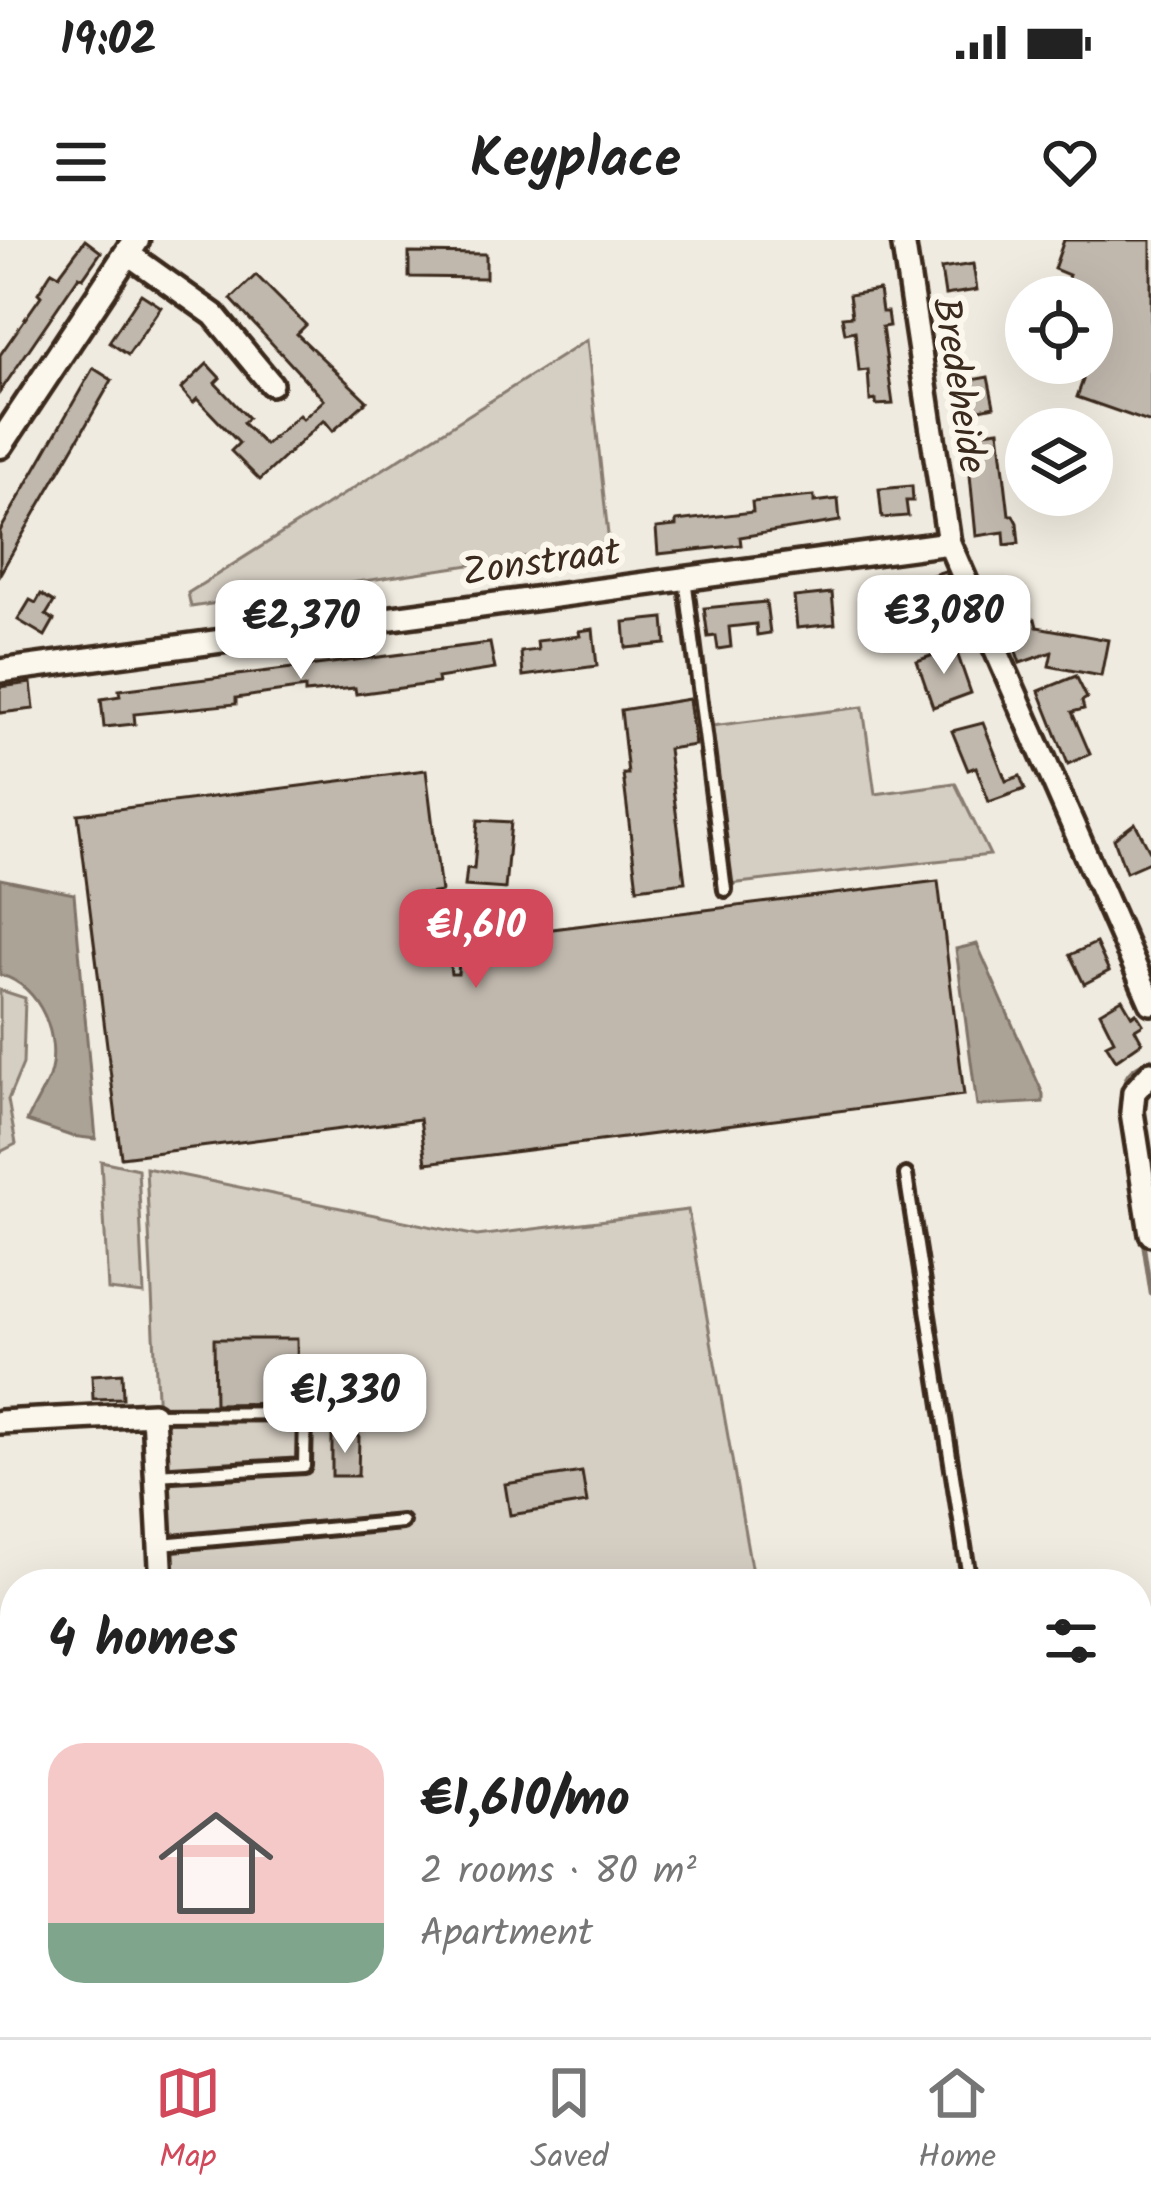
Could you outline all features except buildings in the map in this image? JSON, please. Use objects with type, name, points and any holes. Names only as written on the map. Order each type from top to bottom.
[{"type":"street","name":"Bredeheide","points":[[903,240],[949,543],[1151,1003]]},
{"type":"street","points":[[0,445],[132,247],[214,314],[271,384]]},
{"type":"street","name":"Zonstraat","points":[[0,671],[949,543]]},
{"type":"street","points":[[1151,1072],[1134,1092],[1132,1112],[1151,1234]]},
{"type":"street","points":[[0,1422],[153,1414],[161,1569]]},
{"type":"lane","points":[[686,577],[725,890]]},
{"type":"lane","points":[[906,1175],[968,1569]]},
{"type":"lane","points":[[153,1414],[322,1411]]},
{"type":"lane","points":[[156,1475],[304,1466],[305,1413]]},
{"type":"lane","points":[[161,1544],[403,1522]]},
{"type":"shaded area","points":[[587,340],[609,544],[191,607],[188,593]]},
{"type":"shaded area","points":[[863,707],[875,794],[955,783],[990,855],[729,884],[711,726]]},
{"type":"shaded area","points":[[0,879],[74,894],[96,1139],[27,1121],[49,1077],[52,1046],[37,1001],[14,980],[0,975]]},
{"type":"shaded area","points":[[977,944],[1043,1102],[977,1106],[956,949]]},
{"type":"shaded area","points":[[0,990],[25,998],[23,1064],[8,1100],[16,1144],[0,1152]]},
{"type":"shaded area","points":[[101,1161],[138,1169],[144,1294],[108,1290]]},
{"type":"shaded area","points":[[146,1168],[477,1236],[688,1210],[751,1569],[165,1569]]},
{"type":"waterway","points":[[1123,1100],[1129,1074],[1151,1059]]},
{"type":"waterway","points":[[1142,1235],[1151,1294]]}]
